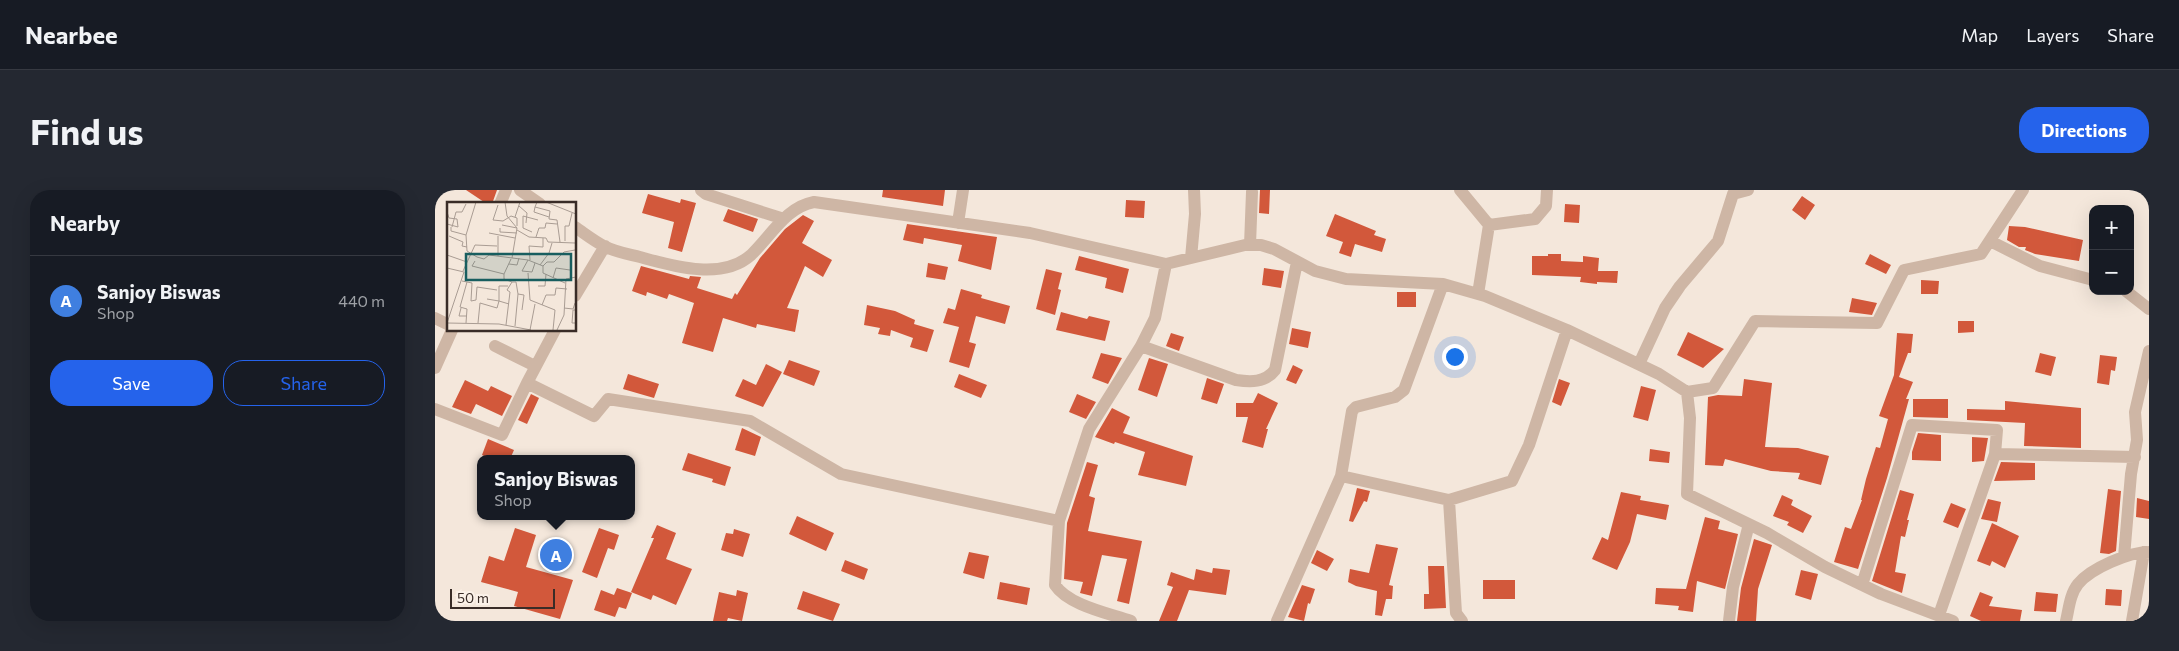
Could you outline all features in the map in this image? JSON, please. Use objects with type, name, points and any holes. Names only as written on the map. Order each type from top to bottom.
[{"type":"street","points":[[501,202],[505,190]]},
{"type":"street","points":[[519,190],[537,202]]},
{"type":"street","points":[[701,190],[706,194],[784,219]]},
{"type":"street","points":[[958,223],[963,190]]},
{"type":"street","points":[[1191,258],[1195,214],[1194,190]]},
{"type":"street","points":[[1460,190],[1489,226],[1478,294]]},
{"type":"street","points":[[1489,226],[1535,219],[1546,206],[1547,190]]},
{"type":"street","points":[[1639,364],[1665,308],[1680,286],[1718,241],[1733,194],[1748,190]]},
{"type":"street","points":[[1250,245],[1252,192]]},
{"type":"street","points":[[576,228],[605,246],[683,267],[711,269],[735,265],[749,256],[801,204],[814,202],[1029,233],[1166,264],[1250,245],[1261,245],[1273,249],[1315,271],[1345,279],[1443,284],[1478,294],[1567,330],[1659,374],[1687,392],[1713,388],[1755,321],[1877,324],[1904,270],[1981,254],[2019,193]]},
{"type":"street","points":[[1990,241],[2040,266],[2089,279]]},
{"type":"street","points":[[576,294],[605,246]]},
{"type":"street","points":[[1141,346],[1236,380],[1249,382],[1270,376],[1275,370],[1297,262]]},
{"type":"street","points":[[1131,621],[1070,599],[1060,593],[1055,585],[1059,521],[1089,429],[1141,346],[1155,318],[1166,264]]},
{"type":"street","points":[[1277,621],[1341,476],[1352,411],[1355,407],[1395,397],[1404,390],[1443,284]]},
{"type":"street","points":[[2131,295],[2149,309]]},
{"type":"street","points":[[435,318],[447,324]]},
{"type":"street","points":[[1341,476],[1449,500],[1512,480],[1529,445],[1567,330]]},
{"type":"street","points":[[435,368],[452,331]]},
{"type":"street","points":[[435,409],[502,435],[535,366],[554,331]]},
{"type":"street","points":[[495,346],[535,366]]},
{"type":"street","points":[[2124,557],[2131,474],[2137,440],[2135,412],[2149,351]]},
{"type":"street","points":[[527,383],[594,416],[608,399],[750,421],[841,474],[1059,521]]},
{"type":"street","points":[[1687,392],[1689,418],[1687,494],[1749,524],[1861,585],[1953,621]]},
{"type":"street","points":[[1861,585],[1912,425],[1997,430],[1995,454],[1939,616]]},
{"type":"street","points":[[1995,454],[2135,458]]},
{"type":"street","points":[[1449,500],[1456,613],[1462,621]]},
{"type":"street","points":[[1729,621],[1732,593],[1749,524]]},
{"type":"street","points":[[2066,621],[2071,596],[2079,583],[2092,571],[2124,557],[2147,552],[2131,621]]},
{"type":"building","points":[[466,190],[497,190],[493,202],[484,202]]},
{"type":"building","points":[[883,190],[945,190],[943,206],[882,197]]},
{"type":"building","points":[[1260,190],[1270,190],[1269,214],[1259,213]]},
{"type":"building","points":[[648,194],[680,203],[681,199],[696,203],[682,252],[668,248],[674,222],[642,213]]},
{"type":"building","points":[[1802,196],[1815,205],[1805,220],[1792,210]]},
{"type":"building","points":[[1126,200],[1145,201],[1144,218],[1125,217]]},
{"type":"building","points":[[1565,204],[1580,205],[1579,223],[1564,222]]},
{"type":"building","points":[[728,209],[758,219],[753,232],[723,221]]},
{"type":"building","points":[[1335,214],[1376,231],[1374,235],[1386,239],[1382,252],[1355,244],[1351,257],[1339,253],[1343,242],[1326,236]]},
{"type":"building","points":[[803,215],[814,221],[802,243],[832,260],[823,277],[805,266],[787,308],[799,310],[795,332],[757,324],[756,328],[723,318],[713,352],[682,343],[694,303],[669,294],[667,299],[647,292],[646,296],[632,291],[641,266],[689,279],[690,276],[701,277],[697,288],[732,299],[735,293],[737,295],[760,258],[785,229]]},
{"type":"building","points":[[907,224],[997,237],[991,270],[958,261],[962,245],[924,238],[923,244],[903,240]]},
{"type":"building","points":[[2009,226],[2025,227],[2083,240],[2079,261],[2035,254],[2025,250],[2026,247],[2019,247],[2007,240]]},
{"type":"building","points":[[1548,254],[1561,254],[1561,261],[1583,262],[1583,256],[1599,258],[1598,271],[1618,271],[1617,283],[1597,282],[1597,284],[1580,282],[1581,277],[1532,275],[1532,256],[1548,256]]},
{"type":"building","points":[[1870,254],[1891,265],[1886,274],[1865,264]]},
{"type":"building","points":[[1079,256],[1129,269],[1123,293],[1105,288],[1107,278],[1075,270]]},
{"type":"building","points":[[928,263],[948,267],[945,280],[926,277]]},
{"type":"building","points":[[1264,268],[1284,271],[1281,288],[1262,285]]},
{"type":"building","points":[[1046,269],[1062,273],[1058,289],[1061,290],[1055,315],[1036,309]]},
{"type":"building","points":[[1921,280],[1939,281],[1938,294],[1921,294]]},
{"type":"building","points":[[961,289],[982,295],[981,298],[1010,306],[1005,324],[976,316],[969,342],[976,344],[969,368],[949,362],[959,327],[943,323],[948,308],[955,310]]},
{"type":"building","points":[[1397,292],[1416,292],[1416,307],[1397,307]]},
{"type":"building","points":[[1852,298],[1877,303],[1872,315],[1849,312]]},
{"type":"building","points":[[867,305],[895,311],[915,320],[914,324],[934,330],[927,352],[910,347],[913,338],[891,330],[890,336],[878,334],[880,328],[864,325]]},
{"type":"building","points":[[1061,312],[1087,319],[1089,316],[1110,321],[1105,341],[1056,330]]},
{"type":"building","points":[[1958,321],[1974,321],[1974,332],[1958,333]]},
{"type":"building","points":[[1292,328],[1311,332],[1308,348],[1289,344]]},
{"type":"building","points":[[1688,332],[1724,349],[1703,368],[1677,355]]},
{"type":"building","points":[[1171,333],[1184,337],[1179,351],[1166,346]]},
{"type":"building","points":[[1897,333],[1913,334],[1911,353],[1908,353],[1899,377],[1913,382],[1906,399],[1909,399],[1887,478],[1858,569],[1834,562],[1845,527],[1851,529],[1862,500],[1876,447],[1880,448],[1888,419],[1879,416],[1894,375]]},
{"type":"building","points":[[1101,353],[1122,358],[1108,384],[1092,378]]},
{"type":"building","points":[[2040,353],[2056,357],[2051,376],[2035,372]]},
{"type":"building","points":[[2100,355],[2117,357],[2115,371],[2111,370],[2109,385],[2097,383]]},
{"type":"building","points":[[1149,358],[1168,364],[1157,397],[1138,390]]},
{"type":"building","points":[[789,360],[820,371],[814,386],[783,374]]},
{"type":"building","points":[[766,364],[782,372],[763,407],[735,396],[743,379],[756,385]]},
{"type":"building","points":[[1293,365],[1303,370],[1296,384],[1286,380]]},
{"type":"building","points":[[628,374],[659,384],[654,398],[623,389]]},
{"type":"building","points":[[959,374],[987,385],[981,398],[954,387]]},
{"type":"building","points":[[1207,378],[1224,384],[1217,404],[1201,399]]},
{"type":"building","points":[[1559,379],[1570,383],[1561,406],[1552,402]]},
{"type":"building","points":[[1744,379],[1772,383],[1765,447],[1798,448],[1829,456],[1821,485],[1798,479],[1800,473],[1771,471],[1725,459],[1723,466],[1705,465],[1708,397],[1718,395],[1742,396]]},
{"type":"building","points":[[465,380],[488,391],[491,386],[512,396],[502,416],[476,404],[471,414],[452,407]]},
{"type":"building","points":[[1641,386],[1656,390],[1648,421],[1633,417]]},
{"type":"building","points":[[1258,393],[1278,403],[1266,429],[1268,429],[1263,448],[1242,442],[1248,417],[1236,417],[1236,403],[1253,403]]},
{"type":"building","points":[[531,394],[539,398],[527,424],[518,420]]},
{"type":"building","points":[[1077,394],[1096,402],[1086,419],[1069,412]]},
{"type":"building","points":[[1913,399],[1948,399],[1948,418],[1913,417]]},
{"type":"building","points":[[2005,401],[2081,408],[2081,448],[2024,446],[2025,423],[1967,420],[1967,409],[2005,410]]},
{"type":"building","points":[[1112,408],[1130,417],[1123,433],[1193,456],[1186,486],[1138,475],[1145,452],[1095,437]]},
{"type":"building","points":[[742,428],[761,437],[755,456],[735,450]]},
{"type":"building","points":[[1918,433],[1941,435],[1941,461],[1912,460],[1912,452]]},
{"type":"building","points":[[1972,437],[1988,438],[1984,461],[1972,462]]},
{"type":"building","points":[[488,439],[514,450],[512,455],[482,455]]},
{"type":"building","points":[[1650,449],[1670,452],[1669,463],[1649,461]]},
{"type":"building","points":[[688,453],[731,467],[725,486],[712,482],[713,479],[682,470]]},
{"type":"building","points":[[1087,462],[1098,465],[1089,496],[1095,498],[1088,531],[1142,541],[1129,604],[1117,601],[1127,559],[1102,555],[1092,596],[1080,593],[1083,582],[1064,579],[1067,523]]},
{"type":"building","points":[[2001,462],[2035,463],[2035,480],[1994,481]]},
{"type":"building","points":[[1357,488],[1370,491],[1367,502],[1364,501],[1353,522],[1349,521]]},
{"type":"building","points":[[2108,489],[2121,491],[2116,551],[2109,554],[2100,553]]},
{"type":"building","points":[[1900,490],[1914,494],[1907,520],[1909,520],[1905,537],[1901,536],[1895,572],[1906,574],[1902,593],[1872,581]]},
{"type":"building","points":[[1621,492],[1641,496],[1640,500],[1669,505],[1666,520],[1637,514],[1630,542],[1617,570],[1592,559],[1602,537],[1608,540]]},
{"type":"building","points":[[1782,495],[1793,500],[1791,505],[1812,516],[1803,533],[1787,525],[1789,522],[1773,516]]},
{"type":"building","points":[[2137,498],[2149,501],[2149,519],[2136,517]]},
{"type":"building","points":[[1988,499],[2001,502],[1997,522],[1981,519]]},
{"type":"building","points":[[1951,503],[1966,509],[1958,528],[1943,522]]},
{"type":"building","points":[[797,516],[834,533],[826,551],[789,534]]},
{"type":"building","points":[[1705,517],[1720,521],[1718,529],[1738,534],[1725,589],[1697,581],[1693,612],[1678,610],[1679,606],[1655,604],[1656,588],[1686,589]]},
{"type":"building","points":[[1992,523],[2019,536],[2005,568],[1992,561],[1990,566],[1977,561]]},
{"type":"building","points":[[657,525],[676,533],[666,559],[692,569],[676,605],[653,595],[651,600],[631,592],[654,538],[651,538]]},
{"type":"building","points":[[515,528],[536,535],[526,567],[573,580],[560,619],[514,606],[518,592],[481,582],[489,556],[504,561]]},
{"type":"building","points":[[599,528],[619,535],[614,550],[608,548],[597,578],[582,572]]},
{"type":"building","points":[[734,529],[750,534],[743,557],[721,550],[726,533],[733,534]]},
{"type":"building","points":[[1754,539],[1772,545],[1758,589],[1756,621],[1737,621],[1741,588]]},
{"type":"building","points":[[1376,544],[1398,548],[1389,585],[1393,586],[1392,599],[1386,599],[1382,616],[1375,615],[1377,591],[1348,582],[1350,569],[1369,573]]},
{"type":"building","points":[[1317,550],[1334,559],[1327,571],[1311,563]]},
{"type":"building","points":[[969,552],[989,556],[984,579],[963,573]]},
{"type":"building","points":[[845,560],[868,569],[864,580],[841,571]]},
{"type":"building","points":[[1428,566],[1444,566],[1446,608],[1424,609],[1424,594],[1429,594]]},
{"type":"building","points":[[1213,568],[1230,570],[1226,595],[1189,590],[1177,621],[1159,621],[1173,587],[1167,585],[1171,572],[1194,580],[1196,569],[1212,573]]},
{"type":"building","points":[[1801,570],[1818,574],[1811,600],[1795,595]]},
{"type":"building","points":[[1483,580],[1515,580],[1515,599],[1483,599]]},
{"type":"building","points":[[1000,582],[1030,588],[1027,605],[997,599]]},
{"type":"building","points":[[1302,585],[1315,589],[1310,604],[1308,603],[1304,621],[1288,617]]},
{"type":"building","points":[[617,588],[632,593],[626,609],[619,607],[615,617],[594,610],[601,590],[614,595]]},
{"type":"building","points":[[2106,589],[2122,590],[2121,606],[2105,605]]},
{"type":"building","points":[[737,590],[748,593],[742,621],[728,618],[727,621],[713,621],[719,592],[736,596]]},
{"type":"building","points":[[803,591],[840,604],[833,621],[797,609]]},
{"type":"building","points":[[1980,592],[1993,597],[1989,606],[2022,610],[2020,621],[1981,621],[1970,616]]},
{"type":"building","points":[[2036,592],[2058,594],[2056,612],[2034,611]]},
{"type":"place","name":"Sanjoy Biswas","points":[[556,555]]}]
